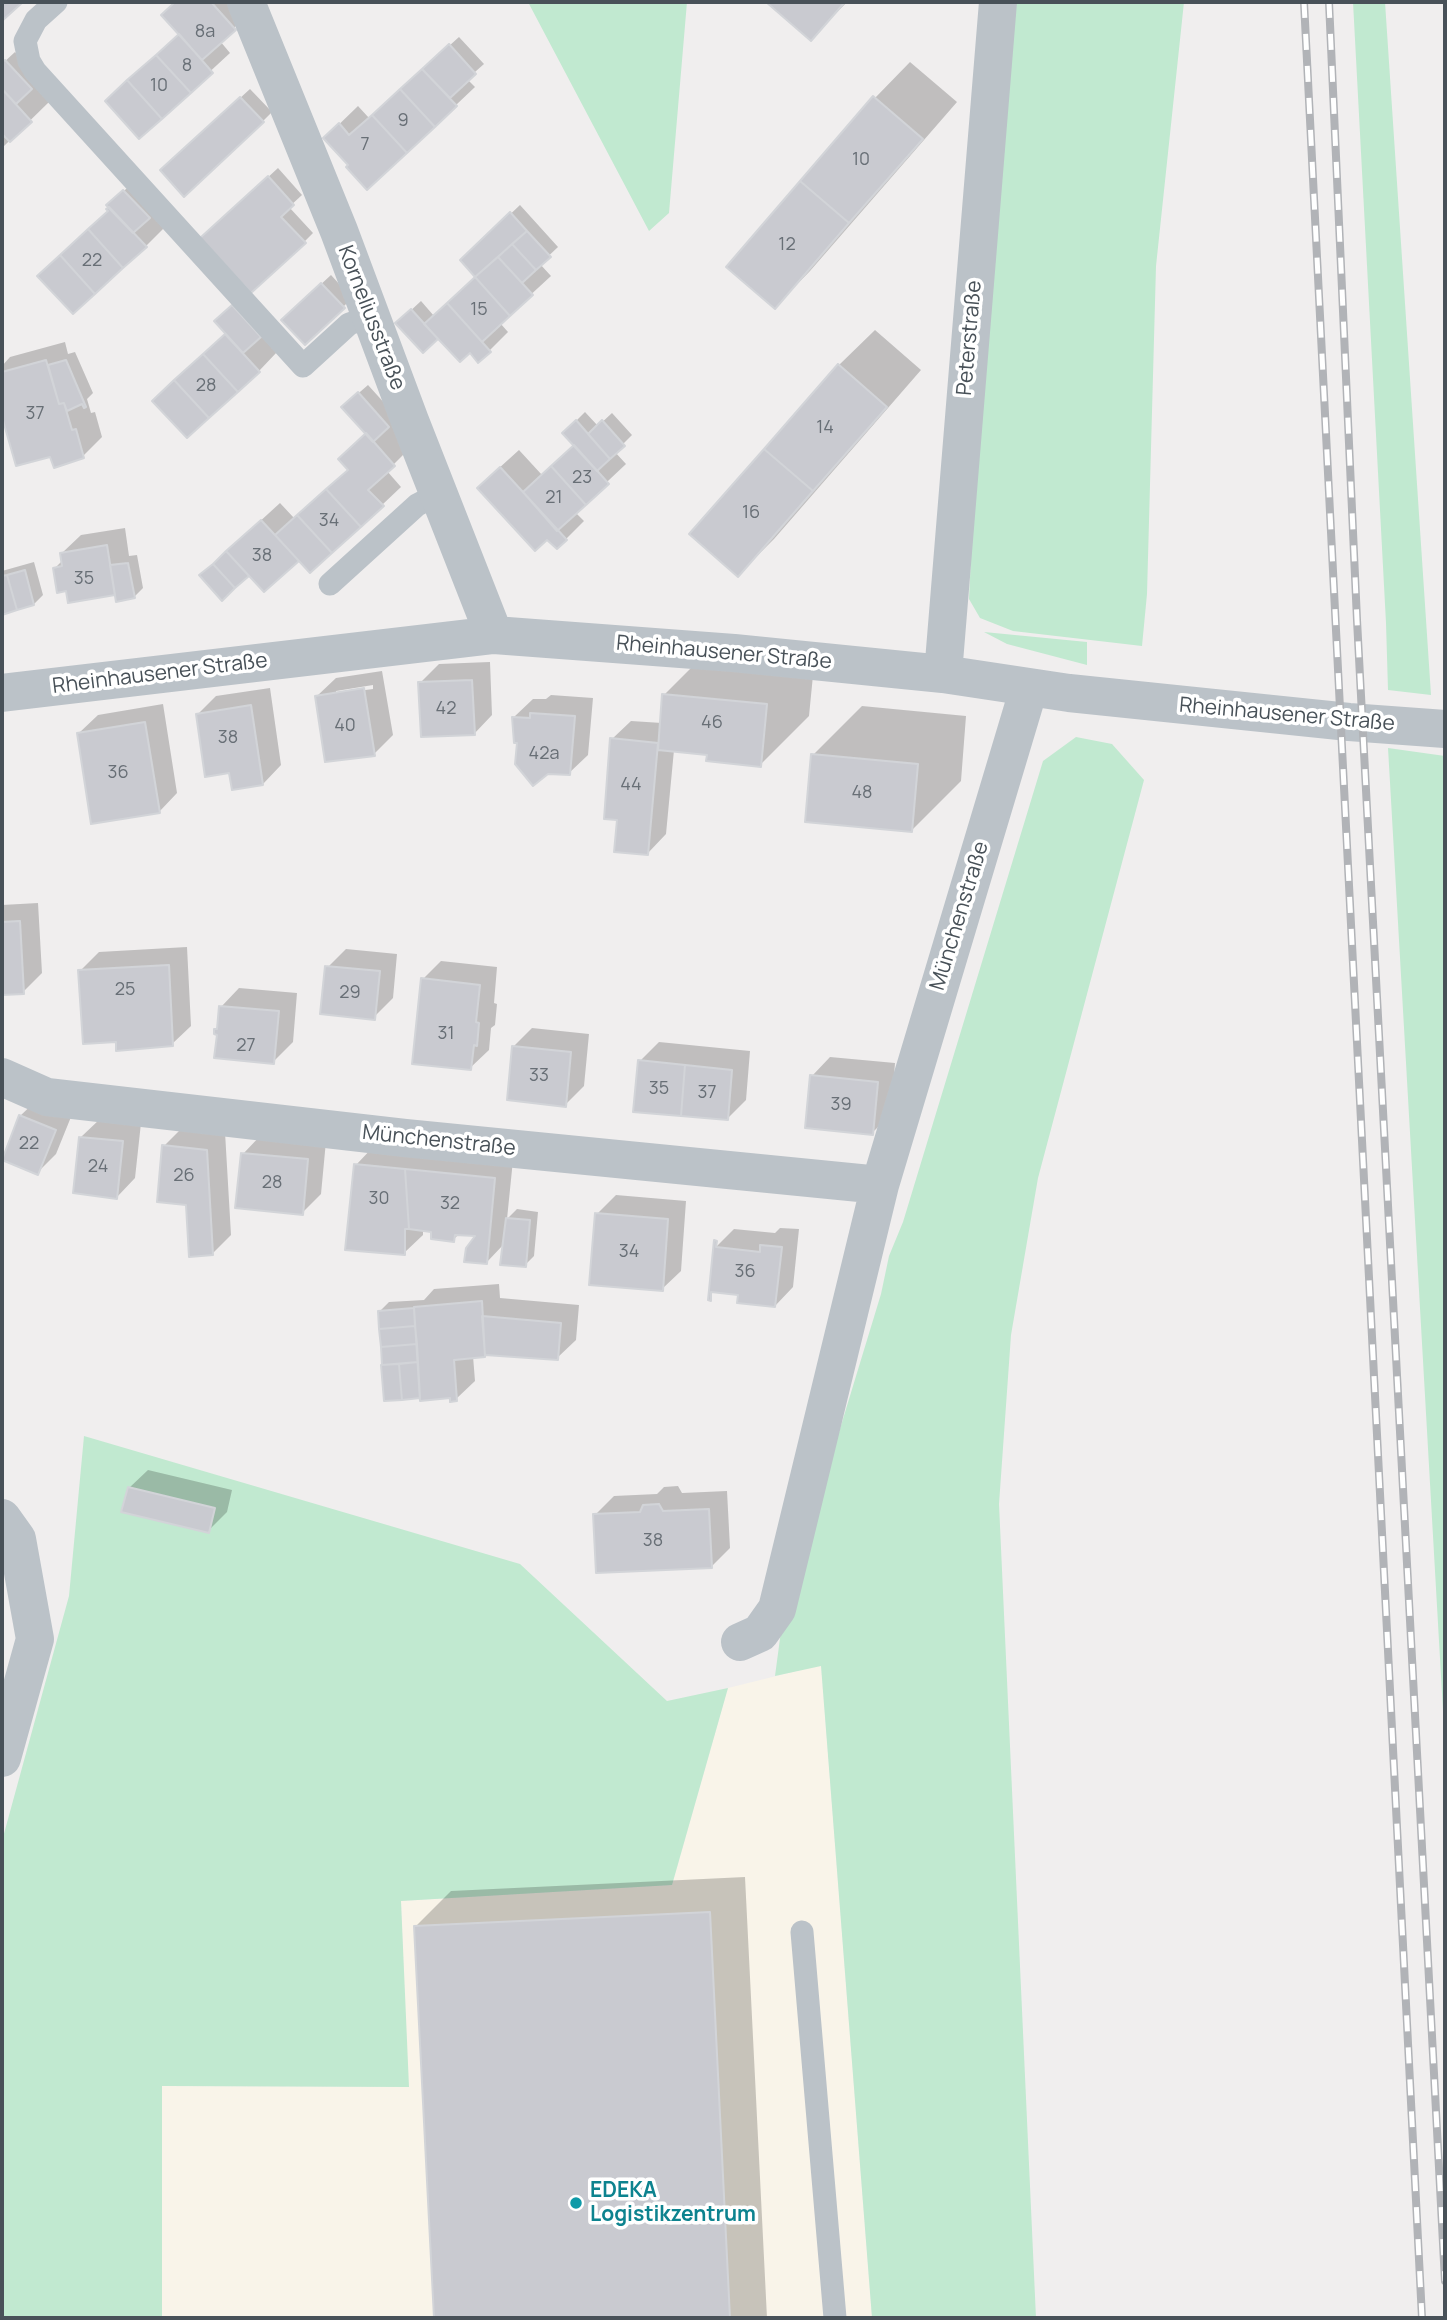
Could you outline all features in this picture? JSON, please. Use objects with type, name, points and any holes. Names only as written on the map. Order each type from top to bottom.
[{"type":"street","name":"Korneliusstraße","points":[[246,2],[372,316],[494,635]]},
{"type":"street","name":"Peterstraße","points":[[943,674],[998,2]]},
{"type":"street","name":"Rheinhausener Straße","points":[[2,693],[494,635],[734,653],[943,674],[1029,688],[1322,719],[1445,729]]},
{"type":"street","name":"Münchenstraße","points":[[740,1642],[760,1633],[777,1609],[880,1185],[1029,688]]},
{"type":"street","name":"Münchenstraße","points":[[2,1077],[47,1097],[405,1138],[880,1185]]},
{"type":"street","points":[[2,1518],[17,1539],[36,1639],[2,1758]]},
{"type":"lane","points":[[56,2],[36,20],[25,41],[29,61],[35,71],[303,366],[349,324],[372,316]]},
{"type":"lane","points":[[330,584],[417,505],[438,494]]},
{"type":"lane","points":[[802,1932],[835,2318]]},
{"type":"shaded area","points":[[821,1665],[872,2318],[162,2318],[162,2086],[408,2087],[401,1901],[672,1885],[728,1688]]},
{"type":"green space","points":[[528,2],[687,2],[669,213],[649,231]]},
{"type":"green space","points":[[1016,2],[1184,2],[1156,266],[1147,594],[1142,646],[1013,631],[980,618],[969,599],[976,450]]},
{"type":"green space","points":[[1353,2],[1385,2],[1431,695],[1388,690]]},
{"type":"green space","points":[[984,632],[1087,642],[1087,665],[1007,644]]},
{"type":"green space","points":[[1076,737],[1112,744],[1144,780],[1038,1178],[1011,1335],[999,1504],[1036,2318],[872,2318],[821,1666],[775,1676],[783,1616],[881,1294],[889,1256],[903,1222],[1043,761]]},
{"type":"green space","points":[[1388,748],[1445,756],[1445,1746],[1391,800]]},
{"type":"green space","points":[[84,1436],[520,1564],[667,1701],[728,1688],[672,1885],[401,1901],[409,2087],[162,2086],[162,2318],[2,2318],[2,1841],[69,1596]]},
{"type":"building","points":[[2,2],[23,2],[2,21]]},
{"type":"building","points":[[175,2],[211,2],[236,30],[202,60],[161,15]]},
{"type":"building","points":[[766,2],[845,2],[811,41]]},
{"type":"building","points":[[179,34],[213,73],[191,93],[156,55]]},
{"type":"building","points":[[449,44],[476,74],[450,98],[422,69]]},
{"type":"building","points":[[156,55],[191,93],[162,119],[127,80]]},
{"type":"building","points":[[5,60],[32,89],[16,104],[2,89],[2,62]]},
{"type":"building","points":[[422,69],[457,106],[435,127],[400,89]]},
{"type":"building","points":[[127,80],[162,119],[139,139],[105,101]]},
{"type":"building","points":[[2,89],[32,122],[10,142],[2,134]]},
{"type":"building","points":[[400,89],[435,127],[407,153],[372,115]]},
{"type":"building","points":[[873,96],[923,139],[849,223],[800,181]]},
{"type":"building","points":[[240,97],[264,122],[184,197],[160,170]]},
{"type":"building","points":[[372,115],[407,153],[367,190],[323,138],[339,123],[349,135]]},
{"type":"building","points":[[268,176],[294,205],[281,217],[306,243],[251,293],[200,238]]},
{"type":"building","points":[[800,181],[849,223],[775,309],[726,267]]},
{"type":"building","points":[[123,190],[150,218],[133,233],[106,205]]},
{"type":"building","points":[[109,207],[147,247],[123,268],[88,229]]},
{"type":"building","points":[[510,212],[527,231],[475,277],[460,260]]},
{"type":"building","points":[[88,229],[123,268],[95,294],[60,255]]},
{"type":"building","points":[[527,231],[551,257],[536,270],[512,244]]},
{"type":"building","points":[[512,244],[536,270],[522,283],[498,257]]},
{"type":"building","points":[[60,255],[95,294],[73,314],[37,276]]},
{"type":"building","points":[[498,257],[533,295],[510,316],[475,277]]},
{"type":"building","points":[[475,277],[510,316],[482,342],[447,303]]},
{"type":"building","points":[[321,283],[345,308],[305,345],[281,320]]},
{"type":"building","points":[[447,303],[491,352],[478,363],[470,353],[460,362],[424,324]]},
{"type":"building","points":[[232,305],[261,337],[243,353],[214,321]]},
{"type":"building","points":[[411,309],[438,339],[423,353],[395,323]]},
{"type":"building","points":[[225,334],[260,372],[238,392],[203,354]]},
{"type":"building","points":[[203,354],[238,392],[209,418],[174,380]]},
{"type":"building","points":[[46,360],[59,404],[64,403],[72,430],[76,429],[84,458],[54,468],[50,457],[16,466],[2,417],[2,372]]},
{"type":"building","points":[[66,360],[86,407],[84,408],[82,404],[67,411],[64,403],[59,404],[48,365]]},
{"type":"building","points":[[838,364],[887,407],[813,491],[764,449]]},
{"type":"building","points":[[174,380],[209,418],[187,438],[152,401]]},
{"type":"building","points":[[358,392],[389,427],[373,442],[341,407]]},
{"type":"building","points":[[576,420],[610,459],[597,471],[562,433]]},
{"type":"building","points":[[602,420],[625,446],[610,459],[588,434]]},
{"type":"building","points":[[366,433],[395,466],[368,490],[384,506],[361,527],[326,489],[348,470],[338,459]]},
{"type":"building","points":[[574,445],[609,484],[586,505],[551,466]]},
{"type":"building","points":[[764,449],[813,491],[738,577],[689,534]]},
{"type":"building","points":[[551,466],[586,505],[557,531],[523,492]]},
{"type":"building","points":[[500,467],[567,540],[557,549],[547,540],[535,551],[477,488]]},
{"type":"building","points":[[326,489],[361,527],[332,553],[297,515]]},
{"type":"building","points":[[297,515],[332,553],[310,573],[275,535]]},
{"type":"building","points":[[261,520],[299,561],[264,592],[226,551]]},
{"type":"building","points":[[107,545],[115,595],[68,603],[66,591],[57,593],[53,568],[62,566],[60,553]]},
{"type":"building","points":[[226,551],[249,576],[235,588],[213,564]]},
{"type":"building","points":[[128,563],[135,598],[116,602],[110,565]]},
{"type":"building","points":[[213,564],[235,588],[222,601],[199,575]]},
{"type":"building","points":[[25,570],[34,605],[17,610],[7,575]]},
{"type":"building","points":[[7,575],[17,610],[2,615],[2,576]]},
{"type":"building","points":[[472,680],[475,735],[421,737],[418,682]]},
{"type":"building","points":[[364,688],[375,756],[325,762],[315,696]]},
{"type":"building","points":[[662,694],[767,704],[761,767],[706,761],[707,755],[658,750]]},
{"type":"building","points":[[251,705],[263,785],[232,790],[229,773],[205,777],[196,714]]},
{"type":"building","points":[[530,713],[575,716],[570,775],[548,774],[533,786],[515,764],[517,743],[514,743],[512,717],[530,718]]},
{"type":"building","points":[[145,722],[160,813],[91,824],[77,733]]},
{"type":"building","points":[[610,738],[658,743],[648,855],[614,852],[617,820],[604,819]]},
{"type":"building","points":[[811,754],[918,764],[912,832],[805,822]]},
{"type":"building","points":[[20,921],[24,994],[2,995],[2,922]]},
{"type":"building","points":[[169,965],[173,1046],[116,1051],[116,1042],[83,1044],[78,970]]},
{"type":"building","points":[[325,966],[380,971],[375,1020],[320,1014]]},
{"type":"building","points":[[421,978],[480,985],[476,1022],[479,1023],[477,1046],[474,1045],[471,1070],[412,1064]]},
{"type":"building","points":[[219,1006],[279,1011],[274,1064],[214,1058],[217,1035],[214,1034],[214,1029],[217,1029]]},
{"type":"building","points":[[512,1046],[571,1052],[566,1107],[507,1100]]},
{"type":"building","points":[[638,1060],[685,1065],[681,1116],[633,1112]]},
{"type":"building","points":[[685,1065],[732,1070],[728,1120],[681,1116]]},
{"type":"building","points":[[810,1075],[878,1082],[873,1135],[805,1128]]},
{"type":"building","points":[[19,1115],[56,1130],[38,1175],[2,1160]]},
{"type":"building","points":[[79,1137],[123,1141],[117,1199],[73,1193]]},
{"type":"building","points":[[162,1145],[207,1150],[213,1255],[189,1257],[186,1205],[157,1202]]},
{"type":"building","points":[[241,1153],[308,1159],[303,1215],[235,1208]]},
{"type":"building","points":[[354,1164],[405,1169],[409,1229],[405,1229],[405,1255],[345,1250]]},
{"type":"building","points":[[405,1169],[495,1178],[487,1264],[464,1262],[466,1248],[475,1236],[455,1235],[454,1242],[431,1239],[431,1232],[409,1229]]},
{"type":"building","points":[[595,1213],[668,1219],[663,1291],[589,1285]]},
{"type":"building","points":[[506,1218],[530,1220],[526,1267],[500,1265]]},
{"type":"building","points":[[714,1240],[717,1241],[716,1247],[760,1252],[760,1245],[782,1247],[775,1307],[737,1303],[738,1295],[711,1292],[711,1301],[708,1300]]},
{"type":"building","points":[[482,1301],[485,1357],[454,1360],[457,1401],[450,1402],[450,1398],[420,1401],[414,1307]]},
{"type":"building","points":[[414,1308],[415,1326],[379,1329],[378,1311]]},
{"type":"building","points":[[482,1316],[561,1323],[558,1360],[485,1355]]},
{"type":"building","points":[[415,1326],[417,1344],[381,1347],[379,1329]]},
{"type":"building","points":[[417,1344],[418,1362],[382,1365],[381,1347]]},
{"type":"building","points":[[418,1362],[420,1398],[402,1400],[399,1364]]},
{"type":"building","points":[[399,1364],[402,1400],[384,1401],[381,1365]]},
{"type":"building","points":[[128,1487],[215,1508],[209,1533],[121,1512]]},
{"type":"building","points":[[659,1504],[663,1511],[709,1509],[712,1568],[596,1573],[593,1514],[640,1512],[643,1505]]},
{"type":"building","name":"EDEKA Logistikzentrum","points":[[710,1912],[730,2318],[434,2318],[414,1926]]},
{"type":"railway","points":[[1304,2],[1422,2318]]},
{"type":"railway","points":[[1329,2],[1357,620],[1445,2281]]},
{"type":"place","name":"EDEKA Logistikzentrum","points":[[576,2203]]}]
